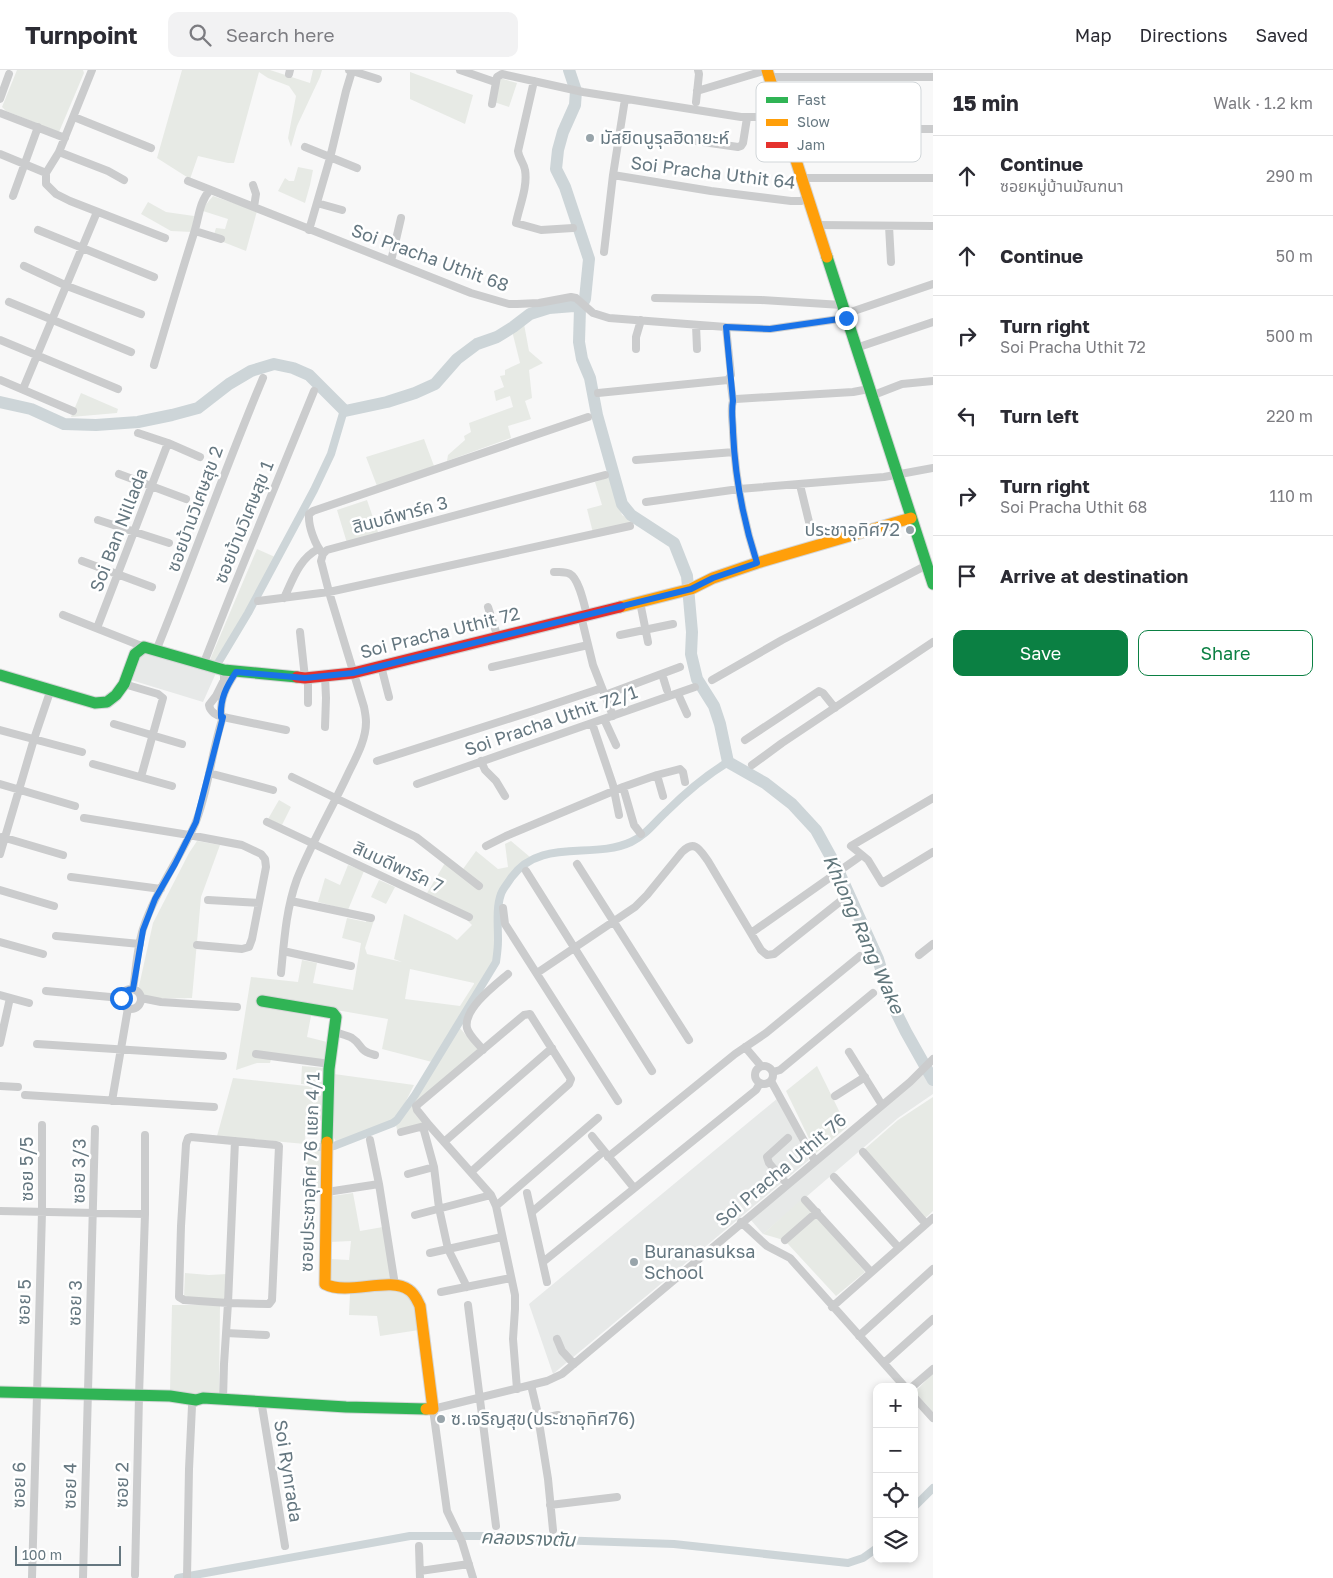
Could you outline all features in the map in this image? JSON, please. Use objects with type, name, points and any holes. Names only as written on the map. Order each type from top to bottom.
[{"type":"street","points":[[92,70],[59,152],[46,173],[46,184],[56,194],[165,238]]},
{"type":"street","points":[[309,230],[330,158],[350,70],[378,79]]},
{"type":"street","points":[[460,70],[492,81]]},
{"type":"street","points":[[696,102],[700,74],[698,70]]},
{"type":"street","points":[[0,72],[10,72],[0,100]]},
{"type":"street","points":[[697,92],[767,73],[927,74]]},
{"type":"street","points":[[492,104],[498,75],[502,74],[625,99],[747,118],[756,117]]},
{"type":"street","points":[[534,81],[518,152],[524,165],[526,181],[516,223],[541,230],[572,228]]},
{"type":"street","points":[[604,252],[613,175],[625,99]]},
{"type":"street","points":[[0,113],[65,138]]},
{"type":"street","points":[[74,118],[151,148]]},
{"type":"street","points":[[689,140],[741,146],[747,118]]},
{"type":"street","points":[[13,196],[38,127]]},
{"type":"street","points":[[305,147],[357,168]]},
{"type":"street","points":[[59,152],[108,171],[124,180]]},
{"type":"street","points":[[0,154],[46,173]]},
{"type":"street","points":[[797,162],[933,584]]},
{"type":"street","name":"Soi Pracha Uthit 64","points":[[613,175],[711,191],[791,201],[800,201],[808,197]]},
{"type":"street","points":[[802,178],[933,178]]},
{"type":"street","name":"Soi Pracha Uthit 68","points":[[188,181],[471,293],[509,304],[539,304],[576,298],[589,310],[609,318],[770,329],[844,312]]},
{"type":"street","points":[[253,185],[256,194],[254,207]]},
{"type":"street","points":[[154,365],[203,201],[210,190]]},
{"type":"street","points":[[317,203],[342,210]]},
{"type":"street","points":[[23,389],[98,212]]},
{"type":"street","points":[[391,261],[401,218]]},
{"type":"street","points":[[817,226],[933,226]]},
{"type":"street","points":[[890,226],[891,262]]},
{"type":"street","points":[[38,230],[154,277]]},
{"type":"street","points":[[195,231],[222,240]]},
{"type":"street","points":[[24,266],[67,286],[141,314]]},
{"type":"street","points":[[655,298],[762,300],[844,312],[933,284]]},
{"type":"street","points":[[9,302],[130,352]]},
{"type":"street","points":[[636,349],[636,337],[641,320]]},
{"type":"street","points":[[856,348],[933,322]]},
{"type":"street","points":[[696,325],[697,349]]},
{"type":"street","points":[[726,327],[733,401],[734,452],[739,489],[749,537],[757,563]]},
{"type":"street","points":[[0,340],[118,389]]},
{"type":"street","name":"ซอยบ้านวิเศษสุข 2","points":[[156,651],[180,594],[231,453],[262,378]]},
{"type":"street","points":[[598,393],[730,378]]},
{"type":"street","points":[[0,380],[73,411]]},
{"type":"street","points":[[733,401],[736,399],[870,392],[902,384],[933,381]]},
{"type":"street","name":"ซอยบ้านวิเศษสุข 1","points":[[203,665],[314,391]]},
{"type":"street","points":[[281,973],[284,933],[297,881],[357,755],[366,722],[364,707],[329,592],[321,552],[308,519],[309,514],[313,511],[588,417]]},
{"type":"street","points":[[138,433],[168,443],[200,457]]},
{"type":"street","name":"Soi Ban Nillada","points":[[97,628],[119,575],[168,443]]},
{"type":"street","points":[[636,460],[734,452]]},
{"type":"street","points":[[646,502],[739,489],[852,481],[933,468]]},
{"type":"street","points":[[119,474],[186,499]]},
{"type":"street","name":"สินบดีพาร์ค 3","points":[[284,598],[298,567],[310,553],[321,552],[605,475]]},
{"type":"street","points":[[800,485],[811,530]]},
{"type":"street","name":"Soi Pracha Uthit 72","points":[[144,647],[230,671],[306,678],[353,673],[686,590],[713,578],[757,563],[911,518]]},
{"type":"street","points":[[98,520],[169,543]]},
{"type":"street","points":[[258,601],[329,592],[630,526]]},
{"type":"street","points":[[82,561],[152,587]]},
{"type":"street","points":[[712,680],[782,640],[926,565]]},
{"type":"street","points":[[554,572],[565,572],[571,574],[576,579],[593,664],[613,716]]},
{"type":"street","points":[[640,602],[648,642]]},
{"type":"street","points":[[488,608],[498,638]]},
{"type":"street","points":[[0,676],[95,703],[107,702],[116,695],[124,684],[136,654],[144,647],[63,615]]},
{"type":"street","points":[[620,635],[673,624]]},
{"type":"street","points":[[300,632],[308,703]]},
{"type":"street","points":[[752,765],[933,642]]},
{"type":"street","points":[[492,667],[588,645]]},
{"type":"street","points":[[381,666],[388,697]]},
{"type":"street","points":[[377,761],[680,667]]},
{"type":"street","points":[[230,671],[209,705],[212,711],[222,717],[286,730]]},
{"type":"street","points":[[133,989],[143,930],[155,899],[196,822],[222,717],[220,705],[230,671]]},
{"type":"street","points":[[662,674],[667,690]]},
{"type":"street","points":[[325,676],[325,727]]},
{"type":"street","points":[[124,684],[158,694],[163,698],[141,777]]},
{"type":"street","name":"Soi Pracha Uthit 72/1","points":[[417,784],[695,687]]},
{"type":"street","points":[[0,854],[2,837],[51,689]]},
{"type":"street","points":[[745,740],[819,691],[823,693],[835,708]]},
{"type":"street","points":[[678,694],[687,714]]},
{"type":"street","points":[[604,719],[616,745]]},
{"type":"street","points":[[592,723],[605,759],[619,815]]},
{"type":"street","points":[[114,724],[182,744]]},
{"type":"street","points":[[0,730],[82,752]]},
{"type":"street","points":[[481,761],[485,770],[496,781],[505,796]]},
{"type":"street","points":[[93,764],[172,786]]},
{"type":"street","points":[[486,846],[614,791],[657,775],[680,769],[685,782]]},
{"type":"street","points":[[209,773],[273,790]]},
{"type":"street","points":[[657,775],[663,796]]},
{"type":"street","points":[[292,777],[416,838],[479,886]]},
{"type":"street","points":[[0,784],[75,806]]},
{"type":"street","points":[[622,788],[634,825],[641,834]]},
{"type":"street","points":[[933,798],[851,846],[868,860],[882,883],[933,852]]},
{"type":"street","points":[[84,818],[190,834],[242,846],[261,854],[265,859],[266,867],[249,947],[242,949],[197,945]]},
{"type":"street","name":"สินบดีพาร์ค 7","points":[[267,822],[469,917]]},
{"type":"street","points":[[2,837],[62,855]]},
{"type":"street","points":[[537,973],[635,906],[647,895],[686,847],[693,846],[699,848],[761,950],[767,955],[774,954],[842,900]]},
{"type":"street","points":[[751,933],[862,855]]},
{"type":"street","points":[[577,864],[689,1040]]},
{"type":"street","points":[[526,871],[652,1071]]},
{"type":"street","points":[[71,877],[161,889]]},
{"type":"street","points":[[0,890],[54,906]]},
{"type":"street","points":[[208,900],[259,903]]},
{"type":"street","points":[[292,901],[370,918]]},
{"type":"street","points":[[503,908],[505,924],[618,1102]]},
{"type":"street","points":[[56,936],[140,944]]},
{"type":"street","points":[[0,942],[44,954]]},
{"type":"street","points":[[919,955],[933,944]]},
{"type":"street","points":[[283,951],[351,966]]},
{"type":"street","points":[[532,1212],[735,1054],[766,1034],[860,956]]},
{"type":"street","points":[[483,1050],[468,1032],[467,1020],[481,998],[508,974]]},
{"type":"street","points":[[133,989],[138,992],[141,998],[137,1007],[128,1008],[123,1004],[121,998],[124,992],[133,989]]},
{"type":"street","points":[[46,991],[121,998]]},
{"type":"street","points":[[773,1072],[780,1070],[873,993]]},
{"type":"street","points":[[0,995],[29,1003]]},
{"type":"street","points":[[0,1043],[10,998]]},
{"type":"street","points":[[141,998],[161,1002],[237,1007]]},
{"type":"street","name":"ซอยประชาอุทิศ 76 แยก 4/1","points":[[262,1001],[333,1013],[336,1017],[330,1064],[323,1278],[325,1284],[329,1286],[360,1287],[395,1285]]},
{"type":"street","points":[[112,1101],[128,1008]]},
{"type":"street","points":[[467,1287],[448,1249],[439,1208],[426,1126],[416,1106],[524,1015],[530,1014],[571,1079],[569,1084],[471,1172]]},
{"type":"street","points":[[335,1032],[352,1038],[366,1053],[375,1055]]},
{"type":"street","points":[[37,1044],[223,1056]]},
{"type":"street","points":[[745,1047],[761,1066]]},
{"type":"street","points":[[444,1142],[552,1048]]},
{"type":"street","points":[[849,1052],[882,1105]]},
{"type":"street","points":[[256,1054],[330,1064]]},
{"type":"street","name":"Soi Pracha Uthit 76","points":[[433,1410],[531,1386],[554,1378],[574,1364],[910,1082],[933,1059]]},
{"type":"street","points":[[771,1081],[766,1084],[760,1083],[756,1079],[755,1073],[761,1066],[767,1066],[773,1072]]},
{"type":"street","points":[[773,1072],[771,1081],[815,1161]]},
{"type":"street","points":[[835,1096],[865,1076]]},
{"type":"street","points":[[542,1262],[756,1090],[760,1083]]},
{"type":"street","points":[[0,1086],[18,1087]]},
{"type":"street","points":[[25,1095],[214,1107]]},
{"type":"street","points":[[496,1206],[598,1118]]},
{"type":"street","name":"ซอย 5/5","points":[[42,1125],[42,1212]]},
{"type":"street","points":[[426,1126],[444,1142],[471,1172],[491,1195],[496,1206],[511,1278],[515,1309],[513,1347],[517,1389]]},
{"type":"street","points":[[400,1132],[426,1126]]},
{"type":"street","name":"ซอย 3/3","points":[[93,1213],[95,1129]]},
{"type":"street","name":"ซอย 2","points":[[135,1575],[145,1214],[145,1135]]},
{"type":"street","points":[[592,1136],[634,1188]]},
{"type":"street","points":[[191,1137],[235,1142],[276,1144],[280,1150],[272,1300],[267,1304],[184,1300],[179,1297],[186,1144],[188,1138],[191,1137]]},
{"type":"street","points":[[787,1184],[769,1163],[767,1157],[788,1138]]},
{"type":"street","points":[[370,1140],[395,1285],[403,1286],[415,1294],[420,1306],[444,1499],[454,1528],[462,1542],[473,1578]]},
{"type":"street","points":[[223,1399],[235,1142]]},
{"type":"street","points":[[863,1152],[926,1224]]},
{"type":"street","points":[[408,1174],[434,1167]]},
{"type":"street","points":[[834,1177],[899,1248]]},
{"type":"street","points":[[327,1192],[379,1184]]},
{"type":"street","points":[[527,1193],[547,1282]]},
{"type":"street","points":[[415,1215],[491,1195]]},
{"type":"street","points":[[805,1200],[872,1272]]},
{"type":"street","points":[[0,1212],[145,1214]]},
{"type":"street","name":"ซอย 5","points":[[36,1393],[42,1212]]},
{"type":"street","points":[[785,1240],[817,1212]]},
{"type":"street","name":"ซอย 3","points":[[88,1394],[93,1213]]},
{"type":"street","points":[[832,1307],[933,1218]]},
{"type":"street","points":[[741,1222],[767,1246],[790,1258],[902,1383]]},
{"type":"street","points":[[430,1253],[502,1237]]},
{"type":"street","points":[[859,1336],[933,1269]]},
{"type":"street","points":[[441,1292],[511,1278]]},
{"type":"street","points":[[468,1305],[496,1526]]},
{"type":"street","points":[[884,1363],[933,1319]]},
{"type":"street","points":[[226,1334],[266,1334]]},
{"type":"street","points":[[556,1339],[562,1351],[574,1364]]},
{"type":"street","points":[[917,1383],[933,1369]]},
{"type":"street","points":[[531,1386],[536,1404],[553,1530]]},
{"type":"street","points":[[0,1392],[170,1396],[196,1400],[203,1398],[261,1400],[433,1410]]},
{"type":"street","name":"ซอย 6","points":[[32,1578],[36,1393]]},
{"type":"street","name":"ซอย 4","points":[[83,1578],[88,1394]]},
{"type":"street","points":[[187,1578],[192,1406],[196,1400]]},
{"type":"street","name":"Soi Rynrada","points":[[261,1400],[285,1546]]},
{"type":"street","points":[[918,1401],[933,1418]]},
{"type":"street","points":[[538,1419],[558,1415]]},
{"type":"street","points":[[550,1505],[617,1497]]},
{"type":"street","points":[[418,1546],[420,1575],[469,1564]]},
{"type":"shaded area","points":[[17,70],[83,70],[84,73],[59,132],[6,111],[2,107]]},
{"type":"shaded area","points":[[182,70],[270,70],[310,83],[313,70],[322,70],[297,126],[291,147],[288,138],[296,96],[289,86],[268,78],[259,72],[234,163],[198,156],[190,179],[157,158]]},
{"type":"shaded area","points":[[410,72],[473,95],[465,124],[410,99]]},
{"type":"shaded area","points":[[496,77],[517,83],[509,107],[491,101]]},
{"type":"shaded area","points":[[298,167],[313,170],[305,203],[278,191],[285,178],[289,181],[294,181]]},
{"type":"shaded area","points":[[213,196],[257,211],[246,251],[213,238],[216,228],[225,229],[228,219],[203,211],[203,208]]},
{"type":"shaded area","points":[[148,202],[166,212],[194,216],[192,232],[171,231],[141,214]]},
{"type":"shaded area","points":[[524,324],[529,351],[543,363],[529,370],[532,398],[525,401],[531,419],[508,426],[511,438],[447,461],[448,455],[465,440],[464,436],[471,432],[469,423],[513,407],[510,396],[496,401],[494,391],[504,387],[500,376],[505,375],[505,370],[520,363],[512,331]]},
{"type":"shaded area","points":[[81,393],[118,409],[117,413],[71,417]]},
{"type":"shaded area","points":[[424,439],[434,466],[377,486],[366,457]]},
{"type":"shaded area","points":[[609,477],[622,515],[635,523],[593,533],[587,509],[602,505],[595,482]]},
{"type":"shaded area","points":[[367,500],[379,535],[347,543],[337,510]]},
{"type":"shaded area","points":[[257,549],[275,557],[218,665],[209,662]]},
{"type":"shaded area","points":[[142,653],[216,673],[203,702],[131,680]]},
{"type":"shaded area","points":[[279,800],[291,807],[282,825],[268,819]]},
{"type":"shaded area","points":[[197,841],[220,845],[201,897],[192,998],[146,996],[139,986],[153,923]]},
{"type":"shaded area","points":[[511,841],[530,857],[519,866],[499,893],[494,961],[457,1025],[432,1062],[382,1049],[388,1019],[296,1003],[294,1013],[311,1016],[307,1037],[327,1042],[328,1048],[325,1061],[273,1053],[270,1063],[257,1063],[236,1070],[251,977],[298,982],[302,960],[317,963],[313,983],[353,990],[361,943],[342,938],[347,918],[366,922],[367,914],[375,917],[365,948],[367,954],[402,962],[394,959],[404,914],[457,940],[472,925],[463,916],[465,912],[427,893],[445,863],[481,890],[483,886],[463,869],[476,851],[498,869],[508,867],[505,844]],"holes":[[[410,969],[474,983],[460,1006],[405,999]]]},
{"type":"shaded area","points":[[348,865],[364,871],[348,910],[318,902],[325,878],[340,885]]},
{"type":"shaded area","points":[[379,880],[395,887],[386,904],[371,897]]},
{"type":"shaded area","points":[[459,1027],[479,1050],[418,1102],[423,1123],[397,1130],[396,1125],[409,1108]]},
{"type":"shaded area","points":[[302,1066],[326,1068],[325,1086],[301,1084]]},
{"type":"shaded area","points":[[817,1066],[847,1127],[816,1153],[786,1091]]},
{"type":"shaded area","points":[[924,1073],[933,1086],[933,1094],[898,1118],[763,1234],[750,1219]]},
{"type":"shaded area","points":[[334,1074],[414,1085],[398,1117],[391,1122],[336,1142],[334,1138]]},
{"type":"shaded area","points":[[233,1078],[325,1088],[324,1121],[306,1120],[305,1144],[217,1136]]},
{"type":"shaded area","points":[[933,1097],[933,1211],[920,1223],[859,1154],[898,1120]]},
{"type":"shaded area","name":"Buranasuksa School","points":[[778,1098],[809,1160],[553,1374],[529,1304]]},
{"type":"shaded area","points":[[307,1149],[325,1149],[324,1190],[305,1188]]},
{"type":"shaded area","points":[[353,1193],[360,1231],[383,1227],[391,1282],[344,1283],[329,1281],[330,1259],[349,1260],[351,1241],[330,1242],[332,1196]]},
{"type":"shaded area","points":[[802,1199],[865,1272],[836,1296],[788,1244],[780,1239],[763,1234]]},
{"type":"shaded area","points":[[185,1273],[227,1274],[226,1300],[184,1297]]},
{"type":"shaded area","points":[[398,1289],[416,1304],[419,1330],[380,1336],[377,1316],[349,1315],[350,1294]]},
{"type":"shaded area","points":[[172,1305],[220,1305],[219,1395],[170,1392]]},
{"type":"shaded area","points":[[933,1373],[933,1412],[918,1395],[918,1389]]},
{"type":"waterway","name":"Khlong Rang Wake","points":[[569,70],[576,91],[575,105],[563,132],[558,150],[556,169],[565,187],[589,259],[585,299],[580,308],[579,342],[622,504],[631,515],[674,543],[687,576],[692,632],[691,654],[697,679],[714,706],[728,762],[765,783],[792,804],[816,830],[837,868],[878,959],[891,1002],[933,1080]]},
{"type":"waterway","points":[[0,402],[31,409],[64,424],[96,425],[138,422],[198,408],[229,384],[251,371],[274,364],[293,368],[309,375],[345,411],[387,402],[435,384],[457,359],[477,344],[497,337],[530,314],[549,308],[574,306],[580,308]]},
{"type":"waterway","points":[[218,663],[248,613],[314,490],[331,454],[344,410]]},
{"type":"waterway","points":[[334,1146],[393,1123],[415,1095],[496,962],[499,899],[511,878],[523,865],[551,853],[616,847],[631,842],[646,832],[696,785],[728,762]]},
{"type":"waterway","points":[[307,1147],[322,1147]]},
{"type":"waterway","name":"คลองรางตัน","points":[[918,1503],[933,1488]]},
{"type":"waterway","name":"คลองรางตัน","points":[[178,1578],[410,1536],[508,1536],[555,1540],[674,1544],[848,1563],[863,1558],[873,1551]]},
{"type":"traffic: fast","points":[[827,257],[933,584]]},
{"type":"traffic: fast","points":[[0,675],[95,703],[107,702],[116,695],[124,684],[135,654],[144,647],[224,670],[297,677]]},
{"type":"traffic: fast","points":[[262,1001],[333,1013],[336,1017],[329,1069],[327,1142]]},
{"type":"traffic: fast","points":[[0,1392],[170,1396],[196,1400],[203,1398],[346,1407],[426,1409]]},
{"type":"traffic: slow","points":[[767,70],[771,82]]},
{"type":"traffic: slow","points":[[797,162],[827,257]]},
{"type":"traffic: slow","points":[[620,607],[691,589],[713,578],[757,563],[911,518]]},
{"type":"traffic: slow","points":[[327,1142],[325,1284],[345,1288],[380,1285],[401,1286],[413,1293],[420,1306],[433,1409],[426,1409]]},
{"type":"traffic: jam","points":[[297,677],[305,678],[353,673],[620,607]]},
{"type":"place","name":"มัสยิดนูรุลฮิดายะห์","points":[[590,138]]},
{"type":"place","name":"ประชาอุทิศ72","points":[[910,530]]},
{"type":"place","name":"Buranasuksa School","points":[[634,1262]]},
{"type":"place","name":"ซ.เจริญสุข(ประชาอุทิศ76)","points":[[441,1419]]},
{"type":"route","points":[[121,998],[124,992],[133,989],[143,930],[155,899],[196,822],[223,717],[221,717],[220,705],[222,697],[227,685],[236,672],[305,678],[353,673],[691,589],[713,578],[757,563],[740,499],[734,457],[733,401],[726,327],[770,329],[846,318]]}]
